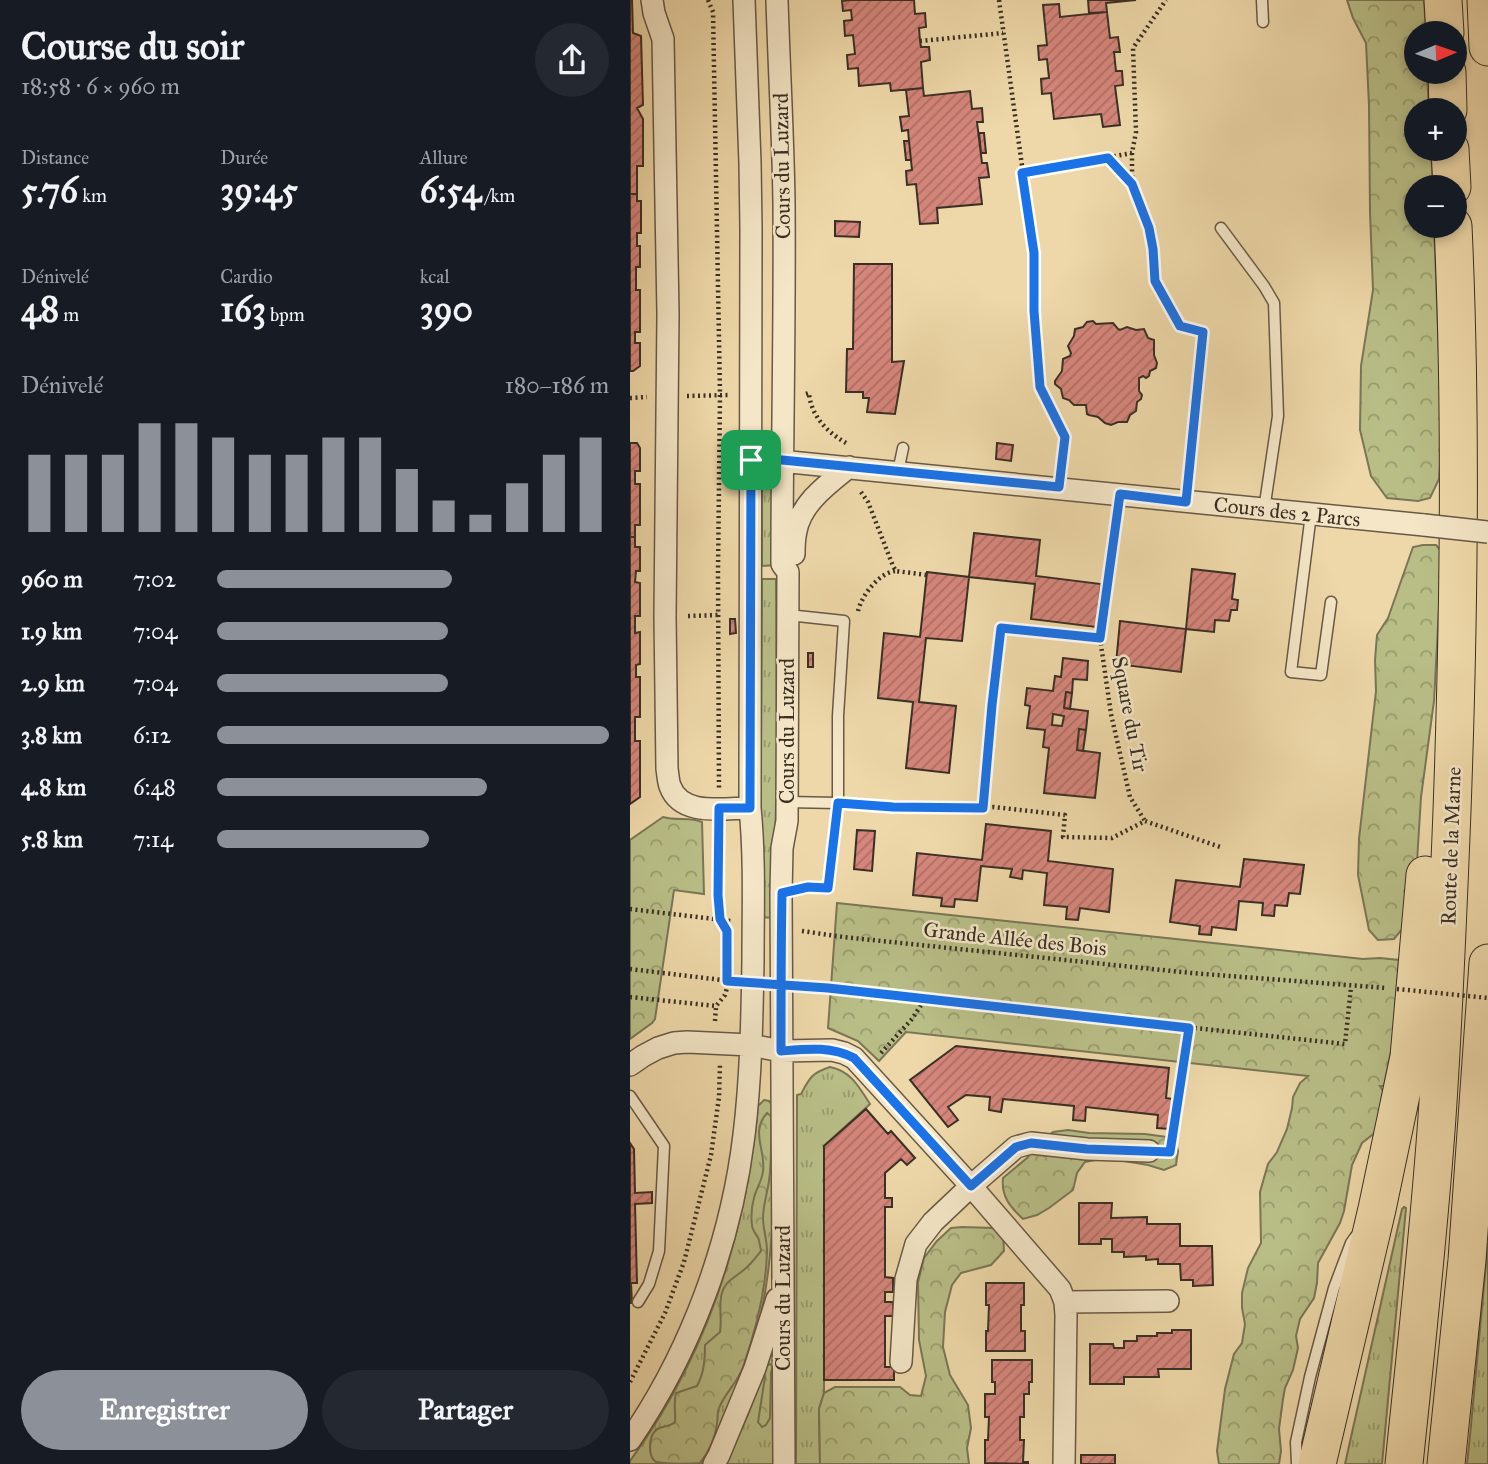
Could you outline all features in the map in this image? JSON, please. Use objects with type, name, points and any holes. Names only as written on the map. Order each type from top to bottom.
[{"type":"highway","points":[[1443,0],[1444,21]]},
{"type":"highway","points":[[1486,0],[1488,47]]},
{"type":"highway","name":"Route de la Marne","points":[[1404,1464],[1437,1119],[1446,964],[1459,551],[1453,238]]},
{"type":"highway","points":[[1317,1464],[1377,1209],[1409,1057],[1433,774],[1455,726]]},
{"type":"highway","points":[[1446,1464],[1466,1260],[1488,964]]},
{"type":"street","name":"Cours du Luzard","points":[[652,0],[663,39],[667,223],[667,769],[676,798],[690,806],[706,809],[750,808]]},
{"type":"street","name":"Cours du Luzard","points":[[630,1440],[667,1379],[712,1277],[741,1158],[747,1105],[751,1045],[754,842],[750,808],[751,163],[744,0]]},
{"type":"street","name":"Cours du Luzard","points":[[776,0],[784,212],[782,564],[788,572],[787,821],[782,848],[781,928],[784,1464]]},
{"type":"street","name":"Cours des 2 Parcs","points":[[751,460],[782,460],[1059,487],[1488,532]]},
{"type":"street","points":[[788,572],[793,564],[796,531],[803,513],[815,496],[853,467]]},
{"type":"street","points":[[630,1065],[651,1052],[674,1043],[687,1042],[751,1045],[781,1051],[832,1050],[854,1058],[971,1186],[1060,1289],[1065,1301],[1066,1315],[1064,1464]]},
{"type":"street","points":[[901,1362],[906,1279],[916,1244],[933,1222],[1016,1147],[1031,1143],[1149,1152]]},
{"type":"street","points":[[714,1464],[755,1368],[784,1280]]},
{"type":"street","points":[[1065,1301],[1168,1301]]},
{"type":"lane","points":[[1262,0],[1263,22]]},
{"type":"lane","points":[[1221,228],[1274,303],[1278,416],[1265,510]]},
{"type":"lane","points":[[898,472],[903,448]]},
{"type":"lane","points":[[1311,514],[1291,672],[1321,675],[1331,602]]},
{"type":"lane","points":[[782,893],[808,887],[828,888],[838,803],[838,716],[844,621],[788,615]]},
{"type":"lane","points":[[787,802],[838,803]]},
{"type":"lane","points":[[630,1096],[664,1146],[659,1251],[649,1284],[638,1303]]},
{"type":"lane","points":[[1297,1464],[1296,1442],[1334,1288],[1351,1243],[1377,1209]]},
{"type":"path","points":[[708,0],[713,12],[720,382],[718,895],[720,919],[727,931],[728,950]]},
{"type":"path","points":[[999,0],[1034,253],[1034,311],[1040,387],[1065,437],[1059,487]]},
{"type":"path","points":[[1166,0],[1133,48],[1136,132],[1132,153],[1132,184],[1149,228],[1155,281],[1180,326],[1203,332],[1186,502]]},
{"type":"path","points":[[920,41],[1003,33]]},
{"type":"path","points":[[1022,173],[1132,153]]},
{"type":"path","points":[[1108,158],[1132,184]]},
{"type":"path","points":[[853,467],[857,484],[868,502],[896,571]]},
{"type":"path","points":[[1100,638],[1120,494]]},
{"type":"path","points":[[844,621],[857,616],[861,600],[886,573],[896,571],[927,575]]},
{"type":"path","points":[[665,616],[719,615]]},
{"type":"path","name":"Square du Tir","points":[[983,808],[1001,628],[1100,638],[1111,714],[1130,797],[1145,821]]},
{"type":"path","points":[[838,803],[893,807],[994,807],[1065,815],[1063,838],[1112,838],[1145,821],[1223,848]]},
{"type":"path","points":[[630,909],[753,925]]},
{"type":"path","name":"Grande Allée des Bois","points":[[781,928],[1163,971],[1488,998]]},
{"type":"path","points":[[630,969],[752,983]]},
{"type":"path","points":[[630,1382],[665,1313],[684,1262],[698,1211],[711,1155],[719,1097],[720,1061],[715,1023],[716,1006],[725,995],[728,971]]},
{"type":"path","points":[[781,985],[1345,1044],[1351,986]]},
{"type":"path","points":[[630,997],[716,1006]]},
{"type":"path","points":[[866,1070],[912,1019],[925,999]]},
{"type":"path","points":[[1149,1152],[1170,1152],[1189,1028]]},
{"type":"green space","points":[[1347,0],[1424,0],[1425,21],[1404,21],[1404,84],[1428,84],[1428,98],[1404,98],[1404,161],[1432,161],[1432,175],[1404,175],[1404,238],[1434,238],[1442,434],[1439,479],[1430,498],[1418,501],[1387,498],[1371,476],[1360,430],[1361,366],[1373,290],[1366,43]]},
{"type":"green space","points":[[770,476],[774,477],[776,565],[762,566],[762,482]]},
{"type":"green space","points":[[1436,545],[1442,552],[1434,701],[1421,797],[1415,894],[1403,928],[1394,939],[1378,940],[1369,930],[1358,875],[1359,839],[1376,691],[1377,635],[1388,618],[1413,547]]},
{"type":"green space","points":[[762,579],[776,579],[774,918],[760,917]]},
{"type":"green space","points":[[663,817],[702,822],[704,894],[674,890],[655,1019],[630,1039],[630,840]]},
{"type":"green space","points":[[837,903],[1363,959],[1399,960],[1392,1046],[1384,1086],[1380,1086],[1383,1091],[1376,1132],[1362,1143],[1352,1165],[1340,1223],[1318,1263],[1314,1298],[1300,1319],[1296,1336],[1298,1348],[1283,1399],[1279,1429],[1279,1464],[1219,1464],[1217,1451],[1225,1389],[1234,1354],[1242,1343],[1245,1324],[1242,1293],[1248,1268],[1261,1243],[1260,1192],[1268,1164],[1277,1152],[1287,1129],[1293,1097],[1300,1083],[1308,1076],[906,1032],[879,1061],[858,1041],[828,1028]]},
{"type":"green space","points":[[830,1067],[849,1076],[870,1104],[824,1146],[824,1393],[819,1409],[820,1464],[796,1464],[797,1095],[801,1094],[812,1076]]},
{"type":"green space","points":[[764,1100],[774,1107],[772,1222],[763,1307],[746,1368],[705,1464],[630,1464],[681,1379],[718,1292],[744,1200],[758,1106]]},
{"type":"green space","points":[[767,1113],[771,1116],[771,1149],[763,1213],[767,1247],[765,1280],[748,1353],[741,1372],[719,1408],[713,1440],[700,1463],[656,1462],[651,1454],[652,1437],[657,1429],[675,1422],[676,1393],[697,1386],[704,1366],[705,1345],[720,1332],[722,1291],[761,1251],[752,1227],[752,1215],[754,1198],[763,1171],[760,1127]]},
{"type":"green space","points":[[1068,1130],[1167,1137],[1176,1142],[1176,1165],[1164,1170],[1106,1158],[1085,1162],[1077,1173],[1073,1190],[1037,1215],[1023,1219],[1007,1201],[1003,1178],[1053,1132]]},
{"type":"green space","points":[[1404,1207],[1382,1464],[1345,1464],[1402,1209]]},
{"type":"green space","points":[[951,1228],[994,1228],[1003,1233],[1004,1251],[991,1265],[961,1273],[952,1285],[945,1312],[943,1347],[950,1375],[968,1405],[971,1428],[967,1448],[969,1464],[820,1464],[819,1409],[824,1393],[835,1387],[900,1387],[910,1395],[921,1396],[926,1376],[919,1340],[918,1282],[924,1258],[937,1241]]},
{"type":"green space","points":[[1488,1243],[1488,1464],[1467,1464],[1470,1436]]},
{"type":"green space","points":[[771,1351],[773,1464],[725,1464],[748,1414]]},
{"type":"green space","points":[[770,1364],[773,1366],[770,1418],[762,1427],[758,1422],[764,1368]]},
{"type":"building","points":[[630,0],[633,33],[641,36],[643,105],[637,108],[643,119],[643,166],[637,166],[637,194],[630,194]]},
{"type":"building","points":[[914,0],[915,14],[925,13],[926,27],[919,28],[920,41],[921,47],[929,47],[930,60],[921,62],[923,88],[891,91],[890,83],[859,86],[858,68],[848,69],[847,55],[855,54],[853,35],[845,36],[844,21],[852,20],[851,10],[843,11],[842,1]]},
{"type":"building","points":[[1088,0],[1136,0],[1106,3],[1107,12],[1089,13]]},
{"type":"building","points":[[1059,4],[1060,17],[1107,12],[1110,38],[1118,37],[1120,52],[1114,52],[1116,71],[1122,71],[1123,85],[1115,86],[1120,125],[1103,127],[1101,114],[1054,119],[1051,93],[1042,94],[1041,79],[1049,78],[1047,59],[1039,60],[1038,46],[1047,45],[1043,5]]},
{"type":"building","points":[[923,88],[924,96],[970,91],[972,109],[982,108],[983,122],[977,122],[982,163],[987,163],[989,177],[979,178],[982,204],[937,208],[938,223],[920,224],[916,184],[907,185],[906,171],[912,170],[908,130],[902,131],[900,117],[909,116],[906,90]]},
{"type":"building","points":[[979,133],[984,133],[986,153],[981,153]]},
{"type":"building","points":[[904,141],[909,141],[911,160],[906,160]]},
{"type":"building","points":[[630,194],[637,194],[637,201],[641,201],[641,233],[637,233],[640,267],[636,267],[636,290],[640,290],[640,332],[635,332],[635,343],[640,343],[640,366],[633,371],[630,371]]},
{"type":"building","points":[[835,221],[860,222],[859,237],[835,236]]},
{"type":"building","points":[[854,264],[892,264],[892,362],[904,361],[895,414],[867,412],[869,398],[863,398],[863,392],[846,392],[847,349],[853,349]]},
{"type":"building","points":[[1093,321],[1096,324],[1113,323],[1120,330],[1127,327],[1144,329],[1148,338],[1154,340],[1156,368],[1150,371],[1146,378],[1139,378],[1141,399],[1127,422],[1111,425],[1087,414],[1086,405],[1074,405],[1063,398],[1061,389],[1055,384],[1062,371],[1063,359],[1070,356],[1068,346],[1075,329]]},
{"type":"building","points":[[630,443],[637,443],[640,448],[640,471],[635,471],[635,484],[640,484],[640,525],[635,525],[635,537],[630,537]]},
{"type":"building","points":[[997,443],[1013,445],[1011,461],[996,459]]},
{"type":"building","points":[[974,533],[1040,540],[1036,576],[1101,584],[1096,627],[1031,619],[1035,584],[969,577]]},
{"type":"building","points":[[630,537],[635,537],[635,547],[640,547],[640,571],[636,571],[635,582],[640,583],[640,616],[635,616],[635,633],[640,632],[640,664],[636,665],[636,677],[640,677],[640,717],[635,717],[635,741],[640,741],[640,797],[630,804]]},
{"type":"building","points":[[1192,569],[1235,574],[1232,599],[1238,600],[1237,610],[1231,610],[1229,621],[1215,620],[1214,632],[1186,629]]},
{"type":"building","points":[[927,572],[969,577],[962,641],[926,638],[919,702],[956,706],[949,773],[906,768],[913,702],[878,698],[884,633],[920,637]]},
{"type":"building","points":[[730,619],[735,619],[736,633],[730,634]]},
{"type":"building","points":[[1120,621],[1186,629],[1181,672],[1116,664]]},
{"type":"building","points":[[808,653],[813,653],[813,667],[808,667]]},
{"type":"building","points":[[1063,658],[1088,661],[1087,680],[1073,679],[1072,693],[1066,692],[1064,708],[1088,711],[1086,730],[1079,729],[1077,750],[1100,753],[1095,798],[1044,793],[1049,748],[1043,747],[1045,730],[1027,728],[1030,706],[1025,705],[1027,688],[1053,691],[1055,676],[1061,677]],"holes":[[[1053,714],[1064,716],[1062,726],[1052,725]]]},
{"type":"building","points":[[1066,692],[1072,693],[1070,709],[1064,708]]},
{"type":"building","points":[[1079,729],[1086,730],[1083,751],[1077,750]]},
{"type":"building","points":[[986,824],[1051,831],[1048,861],[1113,869],[1109,912],[1080,908],[1078,920],[1066,919],[1067,907],[1044,905],[1047,873],[1023,870],[1022,879],[1010,877],[1012,869],[981,866],[977,901],[955,899],[954,907],[941,906],[942,898],[913,895],[917,853],[982,860]]},
{"type":"building","points":[[857,830],[875,831],[872,871],[854,869]]},
{"type":"building","points":[[1244,859],[1304,865],[1300,894],[1289,893],[1287,906],[1275,905],[1274,916],[1262,915],[1263,903],[1239,901],[1236,930],[1212,927],[1211,935],[1199,934],[1200,926],[1170,922],[1176,880],[1240,887]]},
{"type":"building","points":[[956,1046],[1169,1068],[1166,1098],[1173,1099],[1170,1129],[1157,1128],[1158,1115],[1086,1107],[1085,1121],[1073,1120],[1074,1106],[1003,1099],[1001,1112],[989,1110],[990,1097],[966,1095],[948,1107],[958,1120],[948,1127],[910,1080]]},
{"type":"building","points":[[866,1109],[888,1134],[891,1131],[915,1158],[907,1165],[901,1159],[885,1173],[885,1198],[892,1198],[892,1207],[885,1207],[885,1277],[893,1278],[893,1292],[885,1292],[885,1302],[893,1302],[893,1316],[885,1316],[885,1367],[894,1367],[894,1380],[824,1380],[824,1146]]},
{"type":"building","points":[[630,1143],[634,1149],[635,1193],[652,1192],[652,1203],[635,1204],[637,1283],[631,1283],[632,1303],[630,1303]]},
{"type":"building","points":[[1079,1203],[1112,1203],[1111,1218],[1147,1217],[1147,1224],[1180,1224],[1180,1246],[1212,1246],[1213,1285],[1193,1286],[1193,1280],[1181,1280],[1180,1264],[1158,1264],[1158,1259],[1146,1260],[1146,1256],[1124,1257],[1124,1252],[1112,1252],[1112,1239],[1101,1239],[1101,1244],[1079,1244]]},
{"type":"building","points":[[986,1283],[1024,1283],[1021,1331],[1025,1331],[1025,1351],[986,1351],[989,1305],[986,1305]]},
{"type":"building","points":[[1172,1330],[1191,1330],[1191,1369],[1158,1369],[1159,1377],[1124,1377],[1124,1384],[1090,1384],[1090,1344],[1113,1344],[1114,1348],[1124,1348],[1124,1341],[1137,1341],[1137,1336],[1157,1336],[1157,1333],[1172,1333]]},
{"type":"building","points":[[992,1360],[1032,1360],[1032,1382],[1029,1382],[1029,1394],[1024,1394],[1024,1417],[1020,1417],[1020,1440],[1024,1440],[1023,1462],[1028,1464],[985,1463],[989,1417],[985,1417],[985,1394],[995,1394]]},
{"type":"building","points":[[1081,1455],[1115,1455],[1115,1464],[1081,1464]]},
{"type":"route","points":[[751,460],[750,808],[719,808],[718,895],[720,919],[727,931],[727,981],[781,985],[828,988],[1189,1028],[1170,1152],[1087,1149],[1031,1143],[1016,1147],[971,1186],[854,1058],[832,1050],[781,1051],[781,985],[782,893],[808,887],[828,888],[838,803],[893,807],[983,808],[1001,628],[1100,638],[1120,494],[1186,502],[1203,332],[1180,326],[1155,281],[1149,228],[1132,184],[1108,158],[1022,173],[1034,253],[1034,311],[1040,387],[1065,437],[1059,487],[782,460],[751,460]]}]
